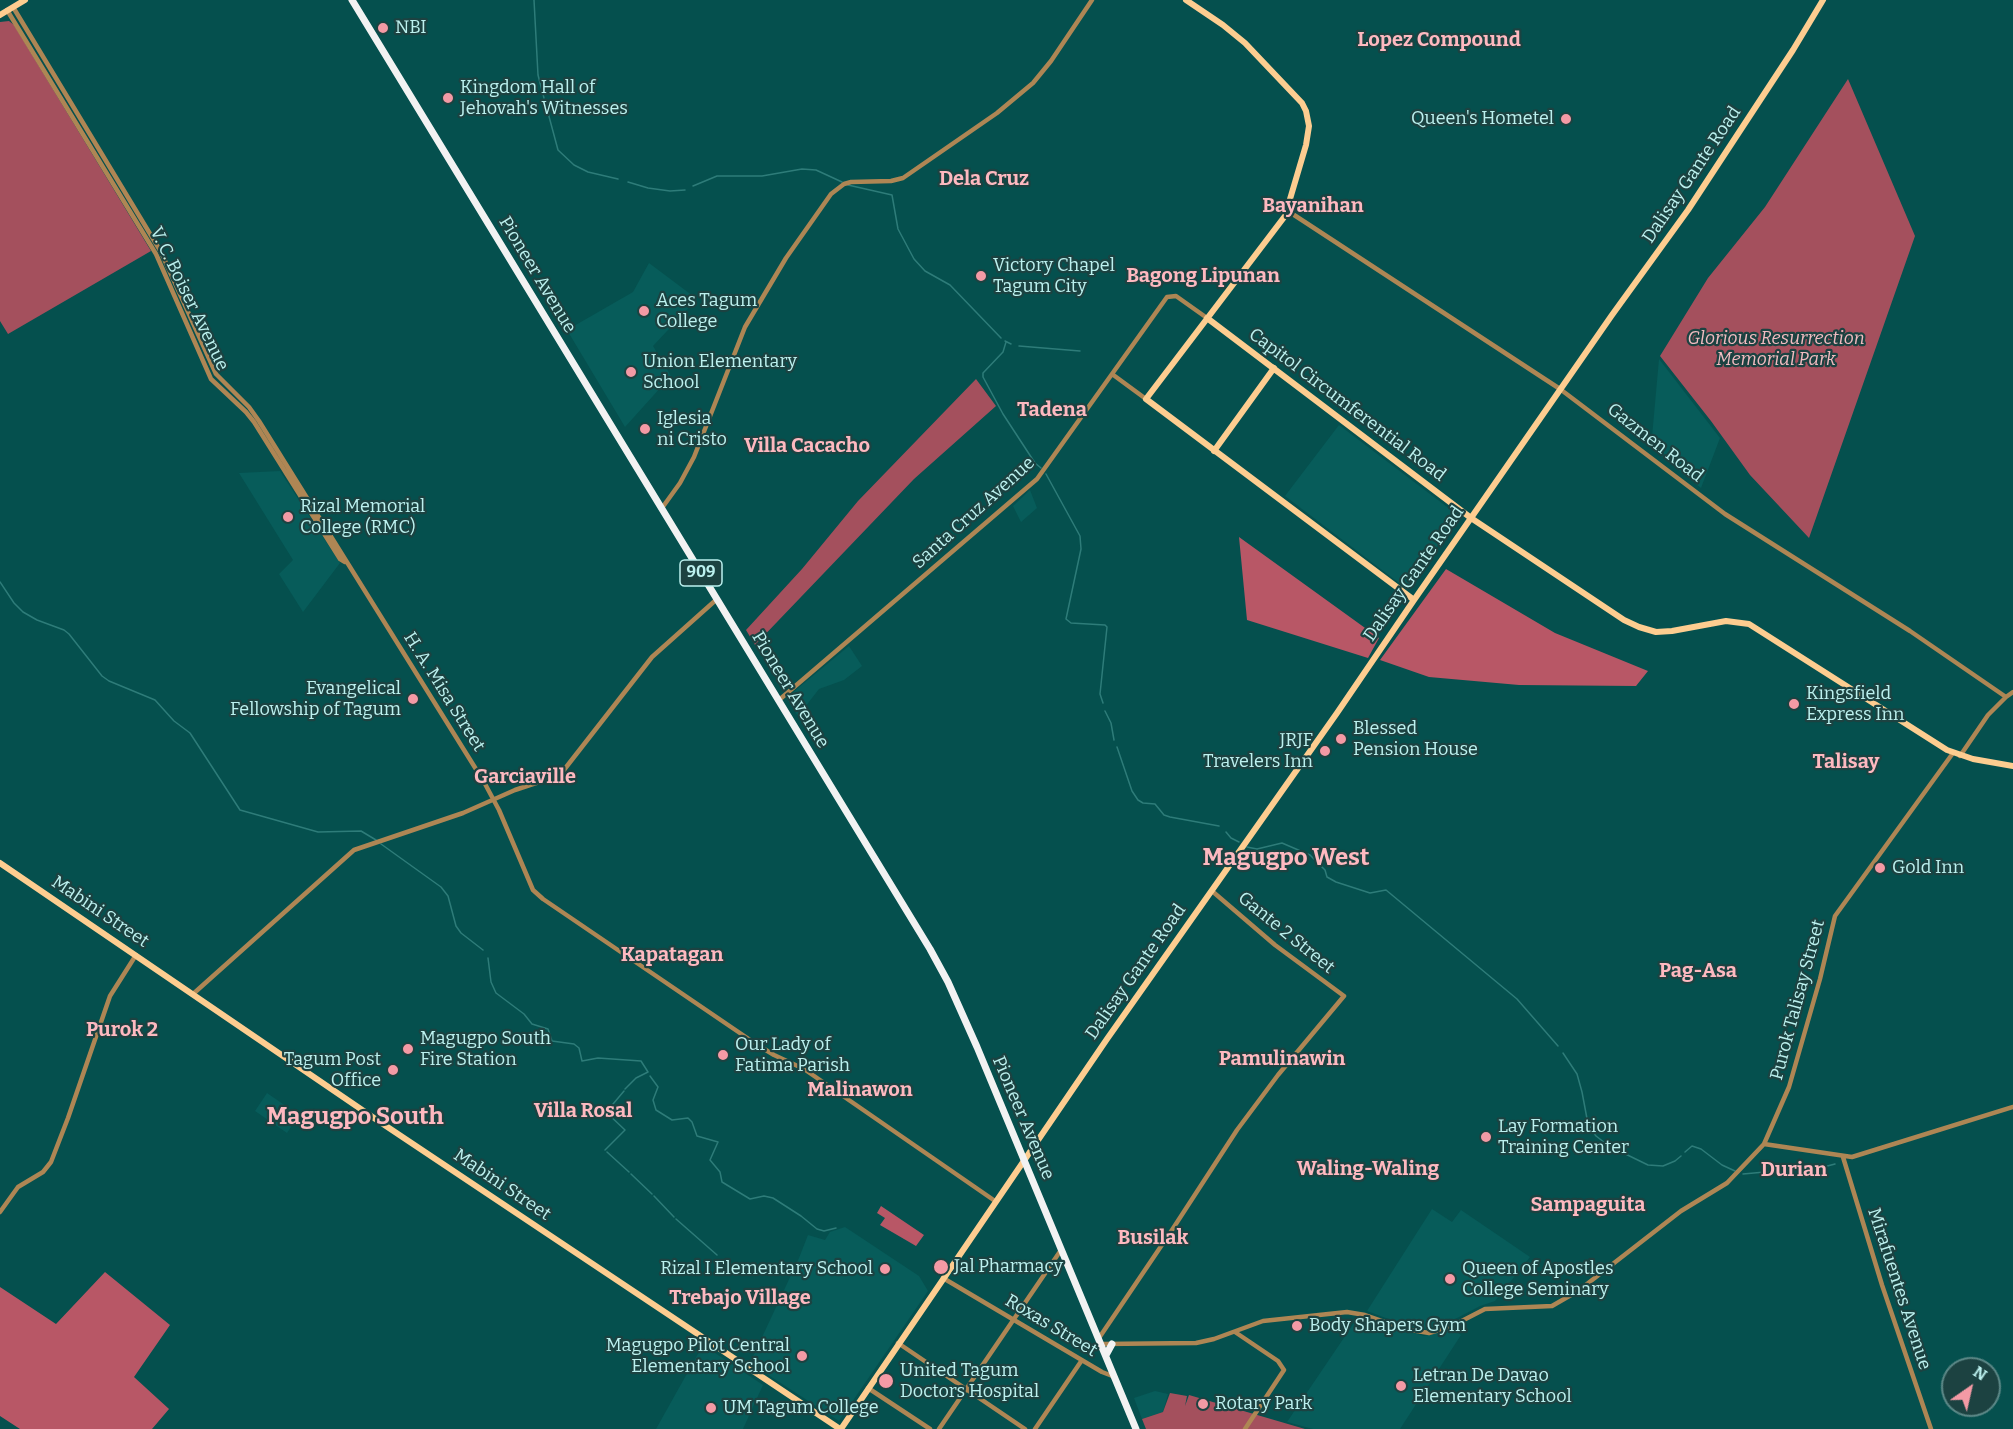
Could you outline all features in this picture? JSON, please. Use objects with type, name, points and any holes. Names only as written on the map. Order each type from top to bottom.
[{"type":"highway","name":"Pioneer Avenue","points":[[352,0],[939,966],[972,1036],[1136,1429]]},
{"type":"highway","points":[[1106,1355],[1112,1344]]},
{"type":"main road","points":[[0,15],[25,0]]},
{"type":"main road","points":[[1186,0],[1245,43],[1294,94],[1306,111],[1309,126],[1288,211],[1276,231],[1146,399],[1413,600]]},
{"type":"main road","name":"Dalisay Gante Road","points":[[841,1429],[995,1201],[1723,158],[1823,0]]},
{"type":"main road","name":"Capitol Circumferential Road","points":[[1207,318],[1471,518],[1620,617],[1639,627],[1664,632],[1726,621],[1742,622],[1756,627],[1956,754],[2013,766]]},
{"type":"main road","points":[[1214,451],[1274,368]]},
{"type":"main road","name":"Mabini Street","points":[[0,863],[389,1128],[841,1429]]},
{"type":"street","points":[[662,508],[687,471],[745,327],[786,258],[831,194],[844,184],[851,182],[891,181],[903,178],[992,117],[1033,82],[1051,61],[1092,0]]},
{"type":"street","name":"V. C. Boiser Avenue","points":[[10,9],[161,252],[197,341],[216,374],[255,414],[343,559]]},
{"type":"street","name":"Gazmen Road","points":[[1288,211],[1560,389],[1725,514],[1910,632],[2006,697]]},
{"type":"street","name":"Santa Cruz Avenue","points":[[779,700],[1037,479],[1169,296],[1176,296],[1207,318]]},
{"type":"street","points":[[1112,374],[1146,399]]},
{"type":"street","name":"H. A. Misa Street","points":[[343,559],[368,593],[494,799],[533,890],[539,896],[756,1044],[804,1069],[995,1201]]},
{"type":"street","points":[[193,994],[354,850],[441,821],[515,790],[556,777],[565,771],[652,657],[717,600]]},
{"type":"street","name":"Purok Talisay Street","points":[[1100,1341],[1112,1344],[1188,1344],[1271,1320],[1347,1312],[1365,1315],[1405,1329],[1429,1333],[1452,1326],[1485,1309],[1556,1304],[1578,1291],[1681,1211],[1727,1184],[1764,1144],[1782,1107],[1793,1076],[1835,916],[1956,754],[1982,723],[2013,692]]},
{"type":"street","name":"Gante 2 Street","points":[[1100,1341],[1237,1130],[1344,996],[1275,945],[1212,891]]},
{"type":"street","points":[[0,1212],[18,1187],[43,1172],[51,1162],[110,996],[136,955]]},
{"type":"street","points":[[1764,1144],[1843,1157],[1857,1156],[2013,1107]]},
{"type":"street","name":"Mirafuentes Avenue","points":[[1843,1157],[1882,1285],[1931,1429]]},
{"type":"street","points":[[939,1429],[1062,1249]]},
{"type":"street","name":"Roxas Street","points":[[943,1278],[1115,1377]]},
{"type":"street","points":[[1235,1332],[1278,1361],[1284,1370],[1245,1429]]},
{"type":"street","points":[[898,1343],[1025,1429]]},
{"type":"street","points":[[1035,1429],[1082,1360]]},
{"type":"street","points":[[868,1388],[930,1429]]},
{"type":"shaded area","points":[[649,263],[697,299],[653,346],[671,376],[625,427],[567,330],[633,292]]},
{"type":"shaded area","points":[[1659,359],[1720,438],[1701,488],[1651,448]]},
{"type":"shaded area","points":[[1339,425],[1459,516],[1407,589],[1285,496]]},
{"type":"shaded area","name":"Rizal Memorial College (RMC)","points":[[280,471],[340,563],[303,612],[279,574],[293,560],[239,473]]},
{"type":"shaded area","points":[[1030,490],[1037,508],[1021,522],[1013,506]]},
{"type":"shaded area","points":[[1239,537],[1379,638],[1368,658],[1247,620]]},
{"type":"shaded area","points":[[1446,569],[1555,633],[1648,671],[1636,686],[1519,685],[1429,677],[1380,660]]},
{"type":"shaded area","points":[[849,646],[862,666],[844,680],[819,689],[798,716],[786,698]]},
{"type":"shaded area","points":[[267,1093],[299,1115],[287,1133],[255,1111]]},
{"type":"shaded area","points":[[881,1206],[924,1235],[916,1246],[880,1225],[885,1218],[877,1213]]},
{"type":"shaded area","name":"Queen of Apostles College Seminary","points":[[1432,1209],[1452,1222],[1461,1210],[1530,1257],[1495,1301],[1480,1306],[1440,1327],[1423,1329],[1410,1327],[1367,1311]]},
{"type":"shaded area","points":[[845,1227],[919,1276],[928,1291],[839,1421],[750,1363],[808,1235],[825,1240],[830,1232]]},
{"type":"shaded area","points":[[105,1272],[170,1325],[134,1377],[169,1409],[152,1429],[20,1429],[0,1416],[0,1287],[56,1324]]},
{"type":"shaded area","points":[[1358,1317],[1424,1336],[1453,1329],[1461,1335],[1400,1429],[1313,1429],[1287,1422]]},
{"type":"shaded area","name":"UM Tagum College","points":[[703,1345],[763,1385],[743,1429],[656,1429]]},
{"type":"shaded area","points":[[1155,1391],[1168,1394],[1163,1412],[1142,1419],[1134,1398]]},
{"type":"green space","points":[[9,21],[14,25],[151,251],[8,334],[0,321],[0,22]]},
{"type":"green space","name":"Glorious Resurrection Memorial Park","points":[[1848,79],[1915,236],[1809,538],[1750,475],[1660,356],[1708,278],[1765,207]]},
{"type":"green space","points":[[976,379],[996,406],[914,479],[755,645],[746,630],[802,569],[858,501]]},
{"type":"green space","name":"Rotary Park","points":[[1170,1393],[1187,1396],[1185,1406],[1189,1395],[1305,1429],[1146,1429],[1142,1419],[1163,1412]]},
{"type":"waterway","points":[[534,0],[538,75],[544,98]]},
{"type":"waterway","points":[[547,109],[558,150],[574,165],[588,172],[618,179]]},
{"type":"waterway","points":[[693,186],[717,176],[762,176],[802,169],[816,170],[842,182]]},
{"type":"waterway","points":[[628,182],[648,188],[670,191],[685,190]]},
{"type":"waterway","points":[[848,185],[892,195],[898,229],[914,259],[925,271],[950,285],[1001,338]]},
{"type":"waterway","points":[[1005,341],[1011,344]]},
{"type":"waterway","points":[[1006,342],[1003,352],[983,373],[983,377],[1003,414],[1035,463],[1041,468]]},
{"type":"waterway","points":[[1019,346],[1080,351]]},
{"type":"waterway","points":[[1046,474],[1080,536],[1081,549],[1066,619],[1071,623],[1107,627],[1100,694],[1103,703]]},
{"type":"waterway","points":[[0,582],[23,612],[69,634],[102,676],[155,700],[174,721],[190,733],[240,810],[318,832],[361,831],[376,840]]},
{"type":"waterway","points":[[1105,711],[1111,723],[1114,740]]},
{"type":"waterway","points":[[1117,747],[1132,791],[1138,800],[1155,804],[1164,815],[1170,817],[1219,826]]},
{"type":"waterway","points":[[1226,832],[1239,842]]},
{"type":"waterway","points":[[1247,847],[1257,849],[1282,843],[1310,855],[1325,870],[1327,877],[1336,882],[1370,893],[1386,890],[1517,999],[1558,1046]]},
{"type":"waterway","points":[[381,844],[441,887],[448,896],[456,926],[461,933],[483,950]]},
{"type":"waterway","points":[[488,958],[491,982],[496,993],[524,1014],[532,1024],[548,1029],[552,1041],[574,1044],[579,1048],[582,1061],[598,1058],[641,1061],[648,1072],[636,1078],[625,1089]]},
{"type":"waterway","points":[[1563,1053],[1577,1074],[1588,1124],[1596,1136],[1609,1146],[1648,1165],[1663,1166],[1681,1156]]},
{"type":"waterway","points":[[650,1076],[658,1087],[653,1100],[656,1110],[672,1120],[688,1118],[697,1136],[718,1142],[710,1160],[720,1172],[722,1182],[750,1199],[764,1196],[773,1198],[817,1229],[824,1231],[836,1228]]},
{"type":"waterway","points":[[608,1110],[624,1091]]},
{"type":"waterway","points":[[605,1150],[625,1130],[606,1112]]},
{"type":"waterway","points":[[1685,1152],[1692,1146],[1701,1149],[1722,1165],[1735,1171]]},
{"type":"waterway","points":[[607,1152],[629,1172]]},
{"type":"waterway","points":[[1743,1174],[1776,1171],[1789,1176],[1835,1164]]},
{"type":"waterway","points":[[631,1174],[652,1194]]},
{"type":"waterway","points":[[654,1196],[674,1217]]},
{"type":"waterway","points":[[676,1219],[717,1255]]},
{"type":"place","name":"NBI","points":[[383,28]]},
{"type":"place","name":"Kingdom Hall of Jehovah's Witnesses","points":[[448,98]]},
{"type":"place","name":"Queen's Hometel","points":[[1566,119]]},
{"type":"place","name":"Victory Chapel Tagum City","points":[[981,276]]},
{"type":"place","name":"Aces Tagum College","points":[[644,311]]},
{"type":"place","name":"Union Elementary School","points":[[631,372]]},
{"type":"place","name":"Iglesia ni Cristo","points":[[645,429]]},
{"type":"place","name":"Rizal Memorial College (RMC)","points":[[288,517]]},
{"type":"place","name":"Evangelical Fellowship of Tagum","points":[[413,699]]},
{"type":"place","name":"Kingsfield Express Inn","points":[[1794,704]]},
{"type":"place","name":"Blessed Pension House","points":[[1341,739]]},
{"type":"place","name":"JRJF Travelers Inn","points":[[1325,751]]},
{"type":"place","name":"Gold Inn","points":[[1880,868]]},
{"type":"place","name":"Magugpo South Fire Station","points":[[408,1049]]},
{"type":"place","name":"Our Lady of Fatima Parish","points":[[723,1055]]},
{"type":"place","name":"Tagum Post Office","points":[[393,1070]]},
{"type":"place","name":"Lay Formation Training Center","points":[[1486,1137]]},
{"type":"place","name":"Jal Pharmacy","points":[[941,1267]]},
{"type":"place","name":"Rizal I Elementary School","points":[[885,1269]]},
{"type":"place","name":"Queen of Apostles College Seminary","points":[[1450,1279]]},
{"type":"place","name":"Body Shapers Gym","points":[[1297,1326]]},
{"type":"place","name":"Magugpo Pilot Central Elementary School","points":[[802,1356]]},
{"type":"place","name":"United Tagum Doctors Hospital","points":[[886,1381]]},
{"type":"place","name":"Letran De Davao Elementary School","points":[[1401,1386]]},
{"type":"place","name":"Rotary Park","points":[[1203,1404]]},
{"type":"place","name":"UM Tagum College","points":[[711,1408]]},
{"type":"district","name":"Lopez Compound","points":[[1439,40]]},
{"type":"district","name":"Dela Cruz","points":[[984,179]]},
{"type":"district","name":"Bayanihan","points":[[1313,206]]},
{"type":"district","name":"Bagong Lipunan","points":[[1203,276]]},
{"type":"district","name":"Tadena","points":[[1052,410]]},
{"type":"district","name":"Villa Cacacho","points":[[807,446]]},
{"type":"district","name":"Talisay","points":[[1846,762]]},
{"type":"district","name":"Garciaville","points":[[525,777]]},
{"type":"district","name":"Magugpo West","points":[[1286,858]]},
{"type":"district","name":"Kapatagan","points":[[672,955]]},
{"type":"district","name":"Pag-Asa","points":[[1698,971]]},
{"type":"district","name":"Purok 2","points":[[122,1030]]},
{"type":"district","name":"Pamulinawin","points":[[1282,1059]]},
{"type":"district","name":"Malinawon","points":[[860,1090]]},
{"type":"district","name":"Villa Rosal","points":[[583,1111]]},
{"type":"district","name":"Magugpo South","points":[[355,1117]]},
{"type":"district","name":"Waling-Waling","points":[[1368,1169]]},
{"type":"district","name":"Durian","points":[[1794,1170]]},
{"type":"district","name":"Sampaguita","points":[[1588,1205]]},
{"type":"district","name":"Busilak","points":[[1153,1238]]},
{"type":"district","name":"Trebajo Village","points":[[740,1298]]}]
